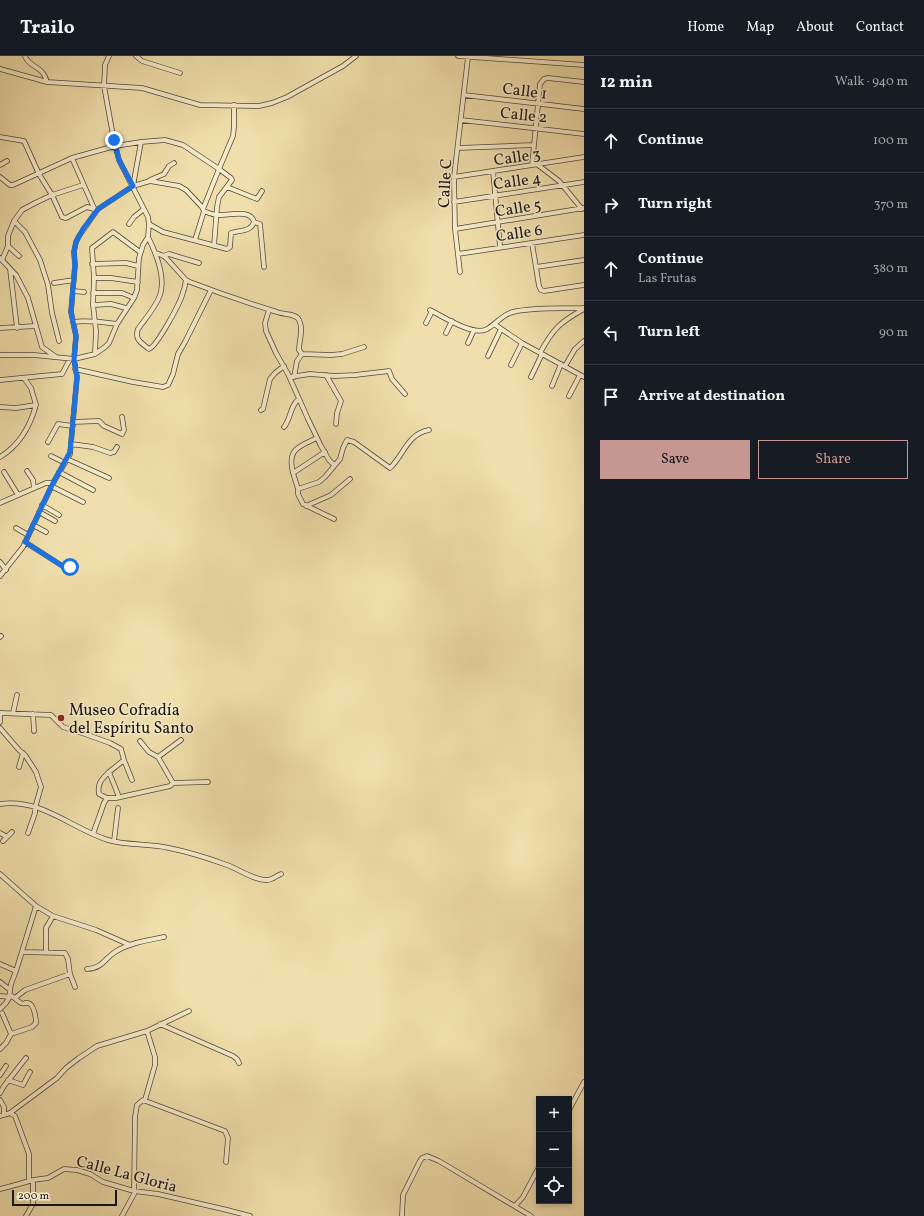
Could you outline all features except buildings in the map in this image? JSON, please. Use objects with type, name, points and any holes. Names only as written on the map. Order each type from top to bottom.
[{"type":"street","points":[[25,56],[30,63],[37,66],[45,75],[47,82]]},
{"type":"street","points":[[0,355],[34,355],[72,359],[95,354],[109,343],[117,324],[126,308],[134,298],[138,282],[140,252],[148,237],[149,224],[148,217],[119,160],[115,146],[104,86],[105,65],[109,56]]},
{"type":"street","points":[[136,56],[142,61],[180,72]]},
{"type":"street","points":[[0,69],[47,82],[142,88],[200,105],[259,106],[287,97],[343,66],[356,56]]},
{"type":"street","points":[[458,56],[584,65]]},
{"type":"street","name":"Calle C","points":[[460,272],[455,229],[454,177],[468,57]]},
{"type":"street","points":[[532,165],[540,84],[548,78],[584,82]]},
{"type":"street","name":"Calle 1","points":[[464,95],[584,109]]},
{"type":"street","points":[[195,240],[204,210],[233,136],[234,105]]},
{"type":"street","name":"Calle 2","points":[[461,120],[584,134]]},
{"type":"street","points":[[0,137],[24,140],[39,174],[52,195],[62,218],[66,218],[87,207],[95,210]]},
{"type":"street","points":[[0,177],[10,185],[13,185],[72,158],[115,146],[165,140],[183,145],[232,179],[220,198],[216,215],[214,246]]},
{"type":"street","points":[[133,186],[142,142]]},
{"type":"street","points":[[458,148],[534,145]]},
{"type":"street","name":"Calle 3","points":[[454,177],[584,157]]},
{"type":"street","points":[[72,158],[95,210]]},
{"type":"street","points":[[0,165],[7,161]]},
{"type":"street","points":[[0,380],[62,374],[72,359],[76,336],[71,312],[75,265],[74,252],[79,236],[95,210],[133,186],[150,181],[164,174],[169,166],[174,163]]},
{"type":"street","points":[[538,165],[559,181],[583,209]]},
{"type":"street","points":[[493,171],[500,247]]},
{"type":"street","points":[[150,181],[179,186],[186,190],[204,210],[216,215],[241,214],[253,218],[254,222],[260,224],[264,267]]},
{"type":"street","name":"Calle 4","points":[[454,202],[584,182]]},
{"type":"street","points":[[56,357],[42,347],[28,298],[16,274],[1,259],[8,246],[8,236],[14,221],[22,210],[52,195],[83,185]]},
{"type":"street","points":[[227,187],[257,199],[262,191]]},
{"type":"street","points":[[129,224],[134,217],[144,209]]},
{"type":"street","name":"Calle 5","points":[[455,229],[583,209]]},
{"type":"street","points":[[14,221],[25,232],[40,260],[48,285],[52,313],[59,341]]},
{"type":"street","points":[[149,224],[163,232],[229,249],[231,233],[251,228],[254,222]]},
{"type":"street","points":[[95,354],[96,331],[93,304],[94,278],[92,246],[113,232],[140,252]]},
{"type":"street","name":"Calle 6","points":[[458,254],[584,235]]},
{"type":"street","points":[[148,237],[156,253],[160,266],[160,294],[136,334],[138,341],[150,349],[153,348],[163,332],[180,300],[186,280]]},
{"type":"street","points":[[532,243],[539,286],[541,290],[544,291],[584,285]]},
{"type":"street","points":[[8,246],[19,256]]},
{"type":"street","points":[[156,253],[163,256],[186,280],[281,314],[294,315],[300,321],[302,335],[299,350],[302,354]]},
{"type":"street","points":[[163,256],[169,254],[199,263]]},
{"type":"street","points":[[536,267],[584,260]]},
{"type":"street","points":[[92,264],[126,263],[138,266]]},
{"type":"street","points":[[10,268],[17,328]]},
{"type":"street","points":[[94,278],[111,278],[138,282]]},
{"type":"street","points":[[54,283],[74,280]]},
{"type":"street","points":[[75,369],[133,382],[163,387],[168,385],[174,374],[178,354],[211,290]]},
{"type":"street","points":[[73,291],[84,292]]},
{"type":"street","points":[[93,293],[117,292],[134,298]]},
{"type":"street","points":[[93,304],[111,304],[126,308]]},
{"type":"street","points":[[570,308],[572,316]]},
{"type":"street","points":[[426,323],[431,310],[452,321],[474,330],[481,331],[486,330],[510,313],[523,310],[570,308],[584,309]]},
{"type":"street","points":[[531,377],[541,353],[557,326],[584,309]]},
{"type":"street","points":[[269,310],[265,323],[266,331],[276,353],[292,377],[299,399],[324,452],[334,465]]},
{"type":"street","points":[[73,322],[95,321],[117,324]]},
{"type":"street","points":[[446,333],[452,321]]},
{"type":"street","points":[[494,324],[522,343],[582,376],[569,396]]},
{"type":"street","points":[[0,328],[36,326]]},
{"type":"street","points":[[488,356],[501,329]]},
{"type":"street","points":[[468,343],[474,330]]},
{"type":"street","points":[[552,386],[563,365],[575,349],[584,341]]},
{"type":"street","points":[[511,365],[522,343]]},
{"type":"street","points":[[302,354],[342,354],[364,347]]},
{"type":"street","points":[[292,377],[297,361],[302,354]]},
{"type":"street","points":[[0,576],[6,570],[25,542],[52,485],[70,454],[77,377],[72,359]]},
{"type":"street","points":[[261,410],[263,409],[270,379],[284,366]]},
{"type":"street","points":[[292,377],[310,374],[355,375],[389,371],[392,380],[405,394]]},
{"type":"street","points":[[326,375],[341,401],[337,413],[336,424]]},
{"type":"street","points":[[0,456],[9,452],[17,444],[34,415],[36,405],[31,388],[24,378]]},
{"type":"street","points":[[284,427],[288,423],[294,403],[299,399]]},
{"type":"street","points":[[0,407],[16,408],[36,405]]},
{"type":"street","points":[[48,442],[58,424],[99,421],[104,426],[122,434],[124,430],[122,417]]},
{"type":"street","points":[[298,489],[319,482],[325,477],[340,458],[347,440],[350,440],[390,468],[413,438],[422,432],[429,430]]},
{"type":"street","points":[[317,438],[302,445],[293,453],[290,462],[301,501],[306,506],[334,519]]},
{"type":"street","points":[[71,444],[93,447],[110,453],[114,452],[117,447]]},
{"type":"street","points":[[293,473],[324,452]]},
{"type":"street","points":[[52,456],[109,478]]},
{"type":"street","points":[[28,471],[33,480],[34,488]]},
{"type":"street","points":[[4,472],[18,495]]},
{"type":"street","points":[[59,472],[93,490]]},
{"type":"street","points":[[306,506],[331,495],[350,479]]},
{"type":"street","points":[[0,503],[46,483],[84,502]]},
{"type":"street","points":[[42,505],[59,515]]},
{"type":"street","points":[[39,512],[55,521]]},
{"type":"street","points":[[33,525],[46,532]]},
{"type":"street","points":[[16,528],[28,535]]},
{"type":"street","points":[[25,542],[64,567],[70,567]]},
{"type":"street","points":[[0,562],[6,570]]},
{"type":"street","points":[[13,713],[17,695]]},
{"type":"street","points":[[0,722],[0,713],[51,715],[63,727],[110,743],[121,749],[132,780]]},
{"type":"street","points":[[33,714],[34,731]]},
{"type":"street","points":[[0,728],[15,746],[25,755],[36,772],[41,787],[35,813],[28,833]]},
{"type":"street","points":[[158,757],[181,740]]},
{"type":"street","points":[[140,741],[149,752],[158,757],[173,784]]},
{"type":"street","points":[[19,767],[23,753]]},
{"type":"street","points":[[124,760],[100,781],[98,785],[99,794],[107,798],[119,797],[170,786],[173,784],[208,782]]},
{"type":"street","points":[[110,772],[119,797]]},
{"type":"street","points":[[93,834],[107,798]]},
{"type":"street","points":[[0,804],[16,804],[50,812],[93,834],[114,841],[128,844],[145,844],[201,856],[261,879],[272,879],[281,874]]},
{"type":"street","points":[[114,841],[118,808]]},
{"type":"street","points":[[0,832],[7,837]]},
{"type":"street","points":[[3,841],[12,832]]},
{"type":"street","points":[[0,874],[36,906],[53,916],[96,930],[130,945]]},
{"type":"street","points":[[11,1034],[1,1011],[10,994],[11,984],[36,906]]},
{"type":"street","points":[[46,953],[46,928],[53,916]]},
{"type":"street","points":[[87,969],[94,969],[115,952],[130,945],[164,937]]},
{"type":"street","points":[[22,952],[62,952],[67,954],[70,974],[75,987]]},
{"type":"street","points":[[0,964],[16,971]]},
{"type":"street","points":[[15,998],[25,990],[70,974]]},
{"type":"street","points":[[0,982],[10,994],[21,1003],[28,1003],[33,1007],[36,1023],[32,1027],[11,1034],[5,1045],[0,1049]]},
{"type":"street","points":[[0,996],[10,994]]},
{"type":"street","points":[[0,1100],[4,1107],[2,1114],[10,1113],[57,1078],[66,1068],[93,1048],[147,1031],[189,1011]]},
{"type":"street","points":[[160,1024],[232,1056],[237,1059],[239,1063]]},
{"type":"street","points":[[145,1100],[155,1065],[155,1057],[147,1031]]},
{"type":"street","points":[[0,1093],[8,1080],[26,1058]]},
{"type":"street","points":[[0,1075],[6,1066]]},
{"type":"street","points":[[8,1080],[23,1085],[30,1072]]},
{"type":"street","points":[[572,1104],[584,1082]]},
{"type":"street","points":[[122,1216],[134,1194],[135,1117],[137,1105],[140,1102],[145,1100],[225,1131],[228,1138],[226,1162]]},
{"type":"street","points":[[10,1113],[15,1116],[29,1154],[34,1204],[26,1216]]},
{"type":"street","points":[[402,1216],[403,1195],[420,1161],[422,1158],[427,1156],[445,1164],[531,1216]]},
{"type":"street","points":[[515,1206],[523,1197],[538,1168]]},
{"type":"street","name":"Calle La Gloria","points":[[0,1189],[31,1180],[48,1178],[64,1169],[78,1170],[90,1174],[103,1182],[134,1191],[181,1199],[250,1216]]},
{"type":"place","name":"Museo Cofradía del Espíritu Santo","points":[[61,718]]},
{"type":"route","points":[[70,567],[64,567],[25,542],[53,483],[70,454],[77,377],[74,360],[76,336],[71,312],[75,265],[74,252],[76,242],[83,229],[98,209],[133,186],[119,160],[114,140]]}]
